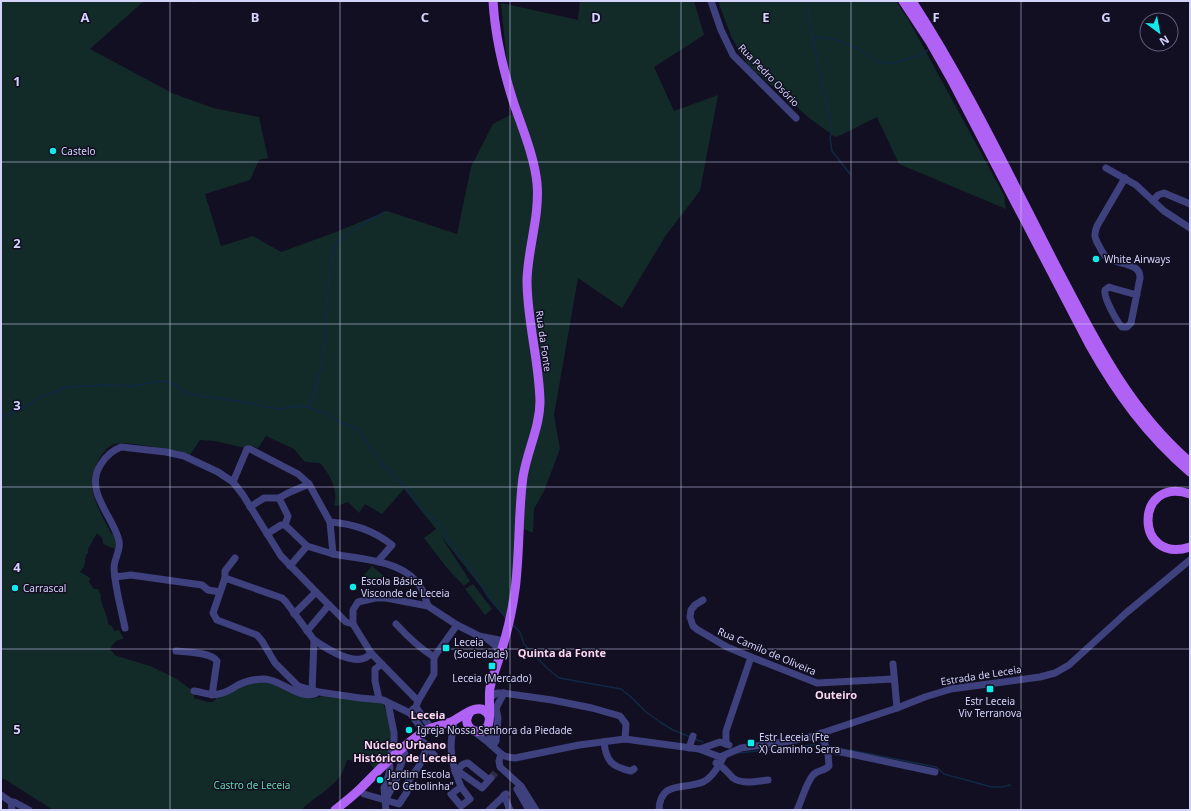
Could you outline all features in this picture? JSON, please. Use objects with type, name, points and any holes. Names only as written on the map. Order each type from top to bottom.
[{"type":"main road","name":"Rua da Fonte","points":[[489,720],[490,691],[504,641],[516,581],[523,477],[535,433],[539,408],[538,381],[529,320],[527,287],[528,264],[537,212],[538,195],[536,177],[533,160],[500,57],[496,35],[493,1]]},
{"type":"main road","points":[[903,1],[930,42],[951,79],[1104,371],[1143,425],[1162,446],[1190,472]]},
{"type":"main road","points":[[912,1],[955,71],[1110,366],[1125,390],[1145,416],[1190,462]]},
{"type":"main road","points":[[1190,494],[1174,492],[1161,495],[1151,505],[1147,521],[1153,537],[1160,545],[1170,549],[1190,547]]},
{"type":"main road","name":"Rua da Fonte","points":[[472,710],[490,691]]},
{"type":"main road","points":[[335,810],[359,790],[402,748],[427,730],[452,723],[472,710],[478,708],[485,710],[489,720],[485,730],[481,731],[472,730],[452,723]]},
{"type":"main road","points":[[472,710],[467,718],[468,725],[472,730]]},
{"type":"street","name":"Rua Pedro Osório","points":[[711,1],[722,34],[733,55],[796,118]]},
{"type":"street","points":[[1106,168],[1136,185],[1164,211],[1190,228]]},
{"type":"street","points":[[1125,178],[1094,235],[1107,258],[1135,268],[1139,272],[1140,278],[1137,295],[1131,323],[1128,327],[1122,327],[1106,299],[1104,293],[1105,290],[1109,287],[1137,295]]},
{"type":"street","points":[[1153,201],[1158,195],[1164,193],[1190,204]]},
{"type":"street","points":[[125,628],[114,566],[120,542],[96,491],[96,478],[99,467],[106,456],[114,450],[121,448],[166,452],[184,456],[199,461],[233,482],[251,513],[281,556],[346,622],[353,624]]},
{"type":"street","points":[[233,482],[247,449],[250,449],[298,474],[309,484],[330,522],[333,554]]},
{"type":"street","points":[[251,513],[264,498],[279,498],[309,484]]},
{"type":"street","points":[[279,498],[288,516],[285,525]]},
{"type":"street","points":[[330,522],[348,524],[369,530],[392,545],[379,560],[379,562]]},
{"type":"street","points":[[267,534],[281,525],[285,525]]},
{"type":"street","points":[[285,525],[307,546],[333,554],[379,562],[397,567],[412,577],[421,588],[428,606]]},
{"type":"street","points":[[290,566],[307,546]]},
{"type":"street","points":[[234,558],[225,571],[225,578],[213,613],[214,617],[222,622],[257,635],[280,670],[298,686],[315,691],[379,700],[388,703],[410,712],[427,730]]},
{"type":"street","name":"Estrada de Leceia","points":[[725,755],[741,748],[790,742],[821,733],[952,689],[1040,677],[1055,673],[1068,665],[1126,613],[1190,560]]},
{"type":"street","points":[[115,577],[131,575],[202,585],[208,590],[220,592]]},
{"type":"street","points":[[225,578],[282,598],[314,640],[335,654],[358,660],[366,658],[371,653]]},
{"type":"street","points":[[294,614],[316,592]]},
{"type":"street","points":[[364,794],[398,804],[407,792],[409,780],[427,748],[427,730],[417,704],[371,653],[353,624],[353,610],[358,602],[375,598],[386,598],[428,606],[457,625],[475,634],[486,638],[504,641]]},
{"type":"street","name":"Rua Camilo de Oliveira","points":[[703,600],[695,605],[691,610],[690,617],[694,626],[698,630],[727,647],[751,657],[817,683],[894,679]]},
{"type":"street","points":[[307,631],[329,605]]},
{"type":"street","points":[[396,624],[408,638],[434,657]]},
{"type":"street","points":[[410,712],[417,704],[434,674],[434,657],[457,625]]},
{"type":"street","points":[[486,638],[496,646],[500,655]]},
{"type":"street","points":[[194,690],[212,695],[227,692],[239,685],[254,680],[267,679],[280,683],[290,689],[313,695],[315,691],[314,640]]},
{"type":"street","points":[[176,651],[200,653],[215,658],[217,661],[212,695]]},
{"type":"street","points":[[659,810],[662,796],[668,790],[676,786],[703,782],[710,776],[725,755],[728,750],[726,744],[726,732],[751,657]]},
{"type":"street","points":[[379,700],[375,681],[375,669],[382,664]]},
{"type":"street","points":[[893,664],[897,708]]},
{"type":"street","points":[[490,691],[552,700],[592,708],[620,716],[626,724],[625,738]]},
{"type":"street","points":[[493,746],[496,741],[498,718],[496,708],[504,693]]},
{"type":"street","points":[[386,810],[384,788],[390,768],[389,761],[393,747],[394,734],[388,703]]},
{"type":"street","points":[[489,720],[489,732],[493,746]]},
{"type":"street","points":[[452,723],[451,754],[457,771],[460,787]]},
{"type":"street","points":[[472,730],[501,754],[515,758],[625,738],[691,742],[699,750],[720,757],[725,755]]},
{"type":"street","points":[[716,766],[713,748],[726,732]]},
{"type":"street","points":[[797,810],[812,776],[818,771],[828,768],[829,766],[827,749],[821,733]]},
{"type":"street","points":[[604,742],[606,754],[615,766],[630,771],[634,769]]},
{"type":"street","points":[[699,750],[720,742],[726,744]]},
{"type":"street","name":"Estrada de Leceia","points":[[726,744],[741,748]]},
{"type":"street","points":[[385,799],[397,778],[405,754],[402,748]]},
{"type":"street","points":[[427,748],[435,756]]},
{"type":"street","points":[[827,749],[935,772]]},
{"type":"street","points":[[501,754],[498,769],[518,788],[536,810]]},
{"type":"street","points":[[464,763],[468,763],[490,779],[482,788],[457,771],[464,763]]},
{"type":"street","points":[[716,766],[725,768],[732,777],[740,781],[768,780]]},
{"type":"street","points":[[518,788],[529,810]]},
{"type":"street","points":[[488,810],[497,806],[505,794],[510,810]]},
{"type":"street","points":[[1,795],[12,806],[14,802],[28,810]]},
{"type":"green space","name":"Castro de Leceia","points":[[1,1],[144,1],[90,49],[172,93],[213,108],[259,117],[268,158],[259,160],[250,180],[205,194],[221,246],[253,236],[281,252],[387,211],[457,234],[471,167],[493,124],[520,110],[507,65],[501,3],[578,20],[580,1],[694,1],[704,35],[654,67],[674,111],[718,95],[700,191],[666,235],[622,308],[578,278],[554,415],[560,449],[544,491],[534,509],[533,533],[524,529],[507,620],[441,536],[470,581],[464,586],[447,568],[424,538],[436,529],[404,489],[382,514],[365,504],[359,513],[348,502],[337,506],[334,505],[335,494],[333,483],[320,463],[305,462],[294,449],[266,436],[258,448],[252,446],[245,448],[215,441],[200,440],[190,455],[130,443],[114,444],[106,450],[97,462],[92,478],[93,492],[101,514],[112,535],[113,534],[116,542],[115,549],[103,544],[102,538],[97,533],[88,549],[84,567],[80,572],[90,578],[89,582],[94,589],[98,589],[107,616],[108,624],[112,626],[114,631],[119,630],[124,639],[115,642],[112,645],[110,650],[114,653],[114,655],[150,666],[175,678],[196,693],[194,698],[208,702],[213,702],[218,696],[247,683],[269,682],[309,696],[312,699],[323,696],[383,703],[388,717],[391,740],[390,747],[383,760],[374,769],[369,762],[347,760],[343,772],[337,780],[328,789],[303,808],[303,810],[53,810],[1,778]]},
{"type":"green space","points":[[718,1],[896,1],[908,19],[1004,195],[1006,209],[899,164],[877,117],[835,137],[808,117],[749,66],[731,36]]},
{"type":"green space","points":[[372,566],[386,578],[378,587],[364,575]]},
{"type":"green space","points":[[473,584],[492,609],[485,615],[465,589]]},
{"type":"waterway","points":[[807,1],[809,10],[808,16],[830,119],[832,131],[830,138],[832,151],[850,174]]},
{"type":"waterway","points":[[813,37],[834,39],[859,49],[878,62],[896,63],[916,57],[928,50]]},
{"type":"waterway","points":[[309,406],[318,381],[322,364],[328,288],[334,250],[337,244],[353,230],[385,212]]},
{"type":"waterway","points":[[1,417],[22,409],[41,397],[66,387],[106,385],[134,386],[165,381],[172,383],[189,394],[279,409],[299,406],[309,407],[317,411],[325,412],[340,422],[358,429],[384,466],[403,484],[423,510],[441,526],[453,547],[470,567],[489,598],[505,617]]},
{"type":"waterway","points":[[513,625],[520,632],[524,644],[559,678],[621,689],[645,711],[660,722],[673,730],[690,737]]},
{"type":"waterway","points":[[694,739],[703,742]]},
{"type":"waterway","points":[[739,753],[821,744]]},
{"type":"waterway","points":[[830,746],[841,748]]},
{"type":"waterway","points":[[850,750],[936,767],[944,774],[992,787],[1010,785]]},
{"type":"tunnel","points":[[491,778],[496,772]]},
{"type":"place","name":"Castelo","points":[[53,151]]},
{"type":"place","name":"White Airways","points":[[1096,259]]},
{"type":"place","name":"Escola Básica Visconde de Leceia","points":[[353,587]]},
{"type":"place","name":"Carrascal","points":[[15,588]]},
{"type":"place","name":"Leceia (Sociedade)","points":[[446,648]]},
{"type":"place","name":"Leceia (Mercado)","points":[[492,666]]},
{"type":"place","name":"Estr Leceia Viv Terranova","points":[[990,689]]},
{"type":"place","name":"Igreja Nossa Senhora da Piedade","points":[[409,730]]},
{"type":"place","name":"Estr Leceia (Fte X) Caminho Serra","points":[[751,743]]},
{"type":"place","name":"Jardim Escola \"O Cebolinha\"","points":[[380,780]]},
{"type":"district","name":"Quinta da Fonte","points":[[562,653]]},
{"type":"district","name":"Outeiro","points":[[836,695]]},
{"type":"district","name":"Leceia","points":[[428,715]]},
{"type":"district","name":"Núcleo Urbano Histórico de Leceia","points":[[405,751]]}]
